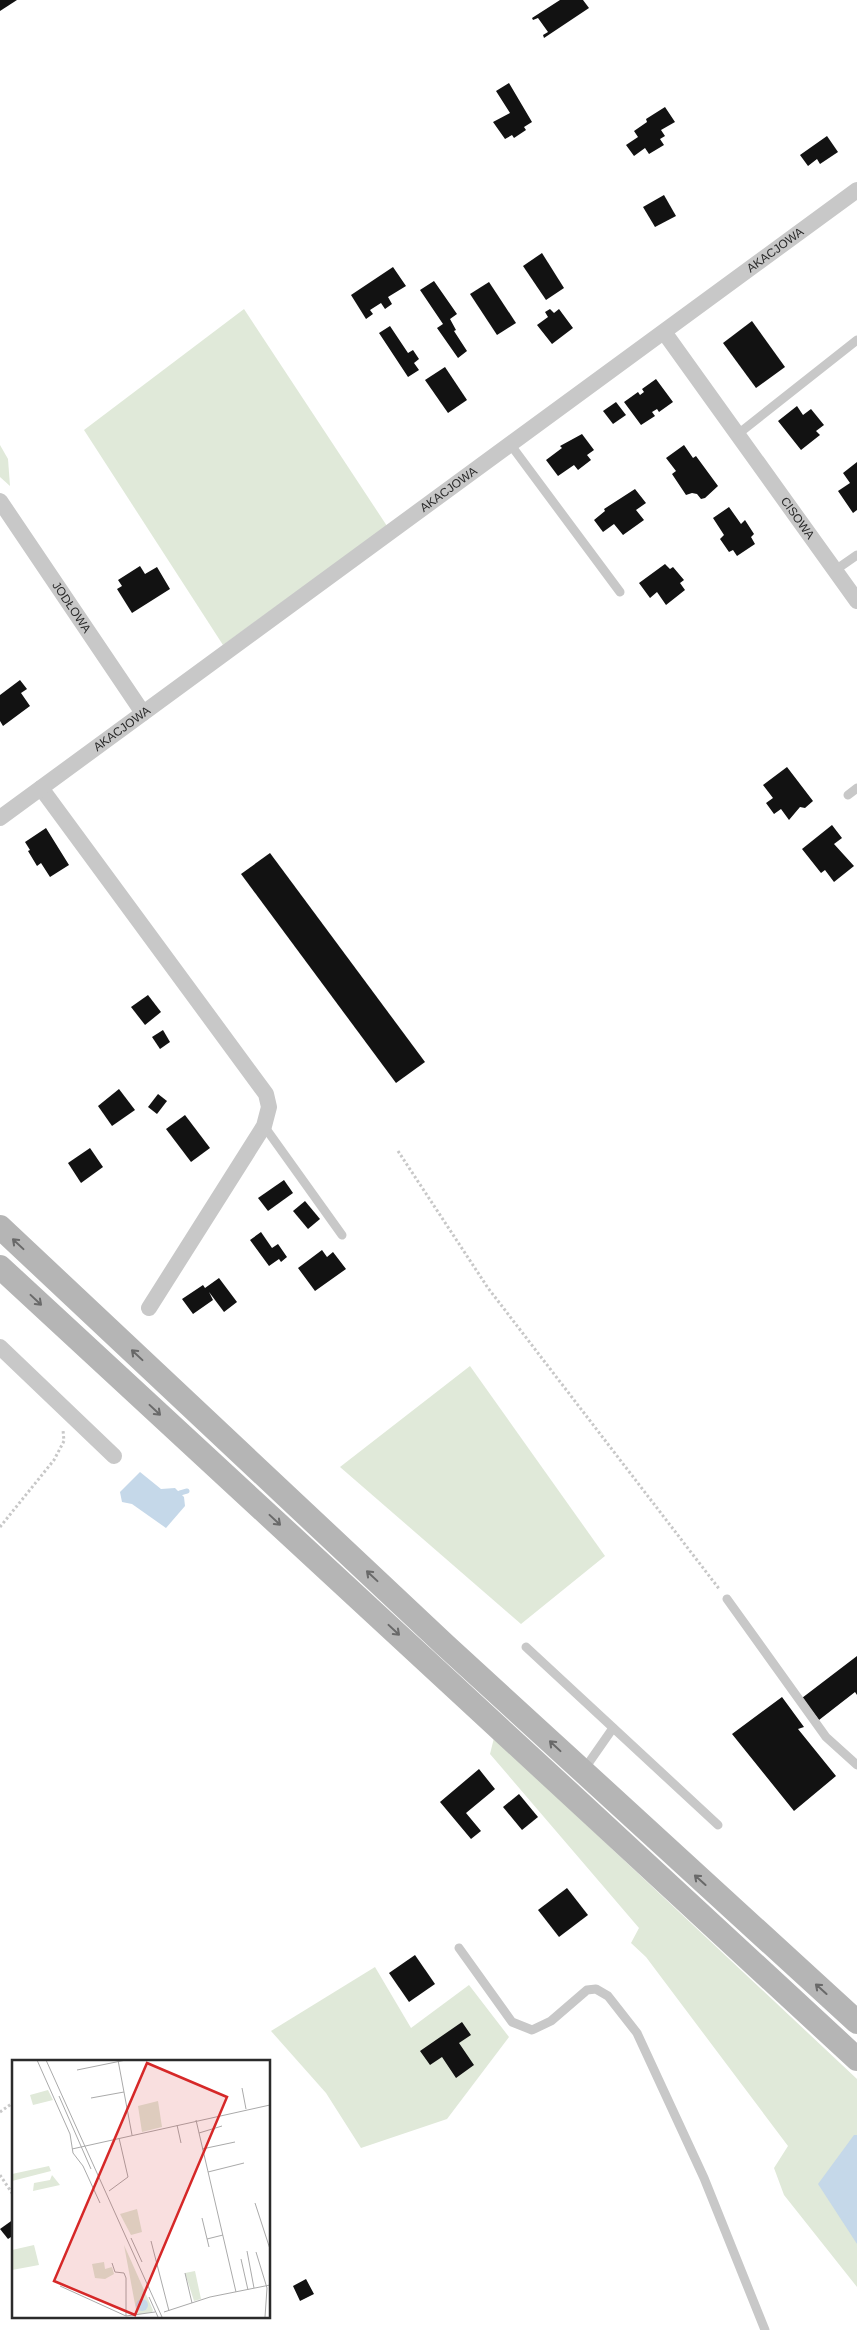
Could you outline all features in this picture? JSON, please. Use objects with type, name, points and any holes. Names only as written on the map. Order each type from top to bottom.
[{"type":"main road","points":[[0,1227],[582,1771],[857,2022]]},
{"type":"main road","points":[[0,1267],[857,2059]]},
{"type":"street","name":"AKACJOWA","points":[[0,818],[857,190]]},
{"type":"street","name":"CISOWA","points":[[664,332],[857,601]]},
{"type":"street","name":"JODŁOWA","points":[[0,501],[143,713]]},
{"type":"street","points":[[41,788],[266,1094],[270,1107],[264,1126],[149,1308]]},
{"type":"street","points":[[0,1347],[114,1456]]},
{"type":"lane","points":[[738,434],[857,340]]},
{"type":"lane","points":[[510,444],[620,592]]},
{"type":"lane","points":[[834,571],[857,555]]},
{"type":"lane","points":[[848,795],[857,788]]},
{"type":"lane","points":[[264,1126],[342,1235]]},
{"type":"lane","points":[[727,1599],[826,1736],[857,1765]]},
{"type":"lane","points":[[526,1648],[718,1825]]},
{"type":"lane","points":[[582,1771],[613,1728]]},
{"type":"lane","points":[[458,1948],[512,2022],[532,2030],[551,2021],[587,1990],[596,1989],[608,1996],[637,2033],[704,2178],[765,2330]]},
{"type":"path","points":[[398,1151],[488,1288],[727,1599]]},
{"type":"path","points":[[0,1527],[54,1460],[64,1441],[62,1424]]},
{"type":"path","points":[[0,2112],[12,2103]]},
{"type":"path","points":[[0,2175],[12,2193]]},
{"type":"green space","points":[[244,309],[387,526],[223,645],[84,430]]},
{"type":"green space","points":[[0,445],[8,459],[10,486],[0,477]]},
{"type":"green space","points":[[470,1366],[605,1556],[521,1624],[340,1467]]},
{"type":"green space","points":[[494,1738],[857,2079],[857,2287],[784,2195],[774,2168],[788,2146],[646,1957],[631,1943],[639,1928],[490,1754]]},
{"type":"green space","points":[[375,1967],[411,2028],[469,1985],[509,2037],[447,2119],[361,2148],[326,2093],[271,2031]]},
{"type":"water","points":[[140,1472],[161,1489],[175,1488],[184,1497],[185,1506],[166,1528],[132,1504],[122,1502],[120,1492]]},
{"type":"water","points":[[854,2135],[857,2135],[857,2244],[818,2184]]},
{"type":"building","points":[[0,0],[17,0],[0,11]]},
{"type":"building","points":[[560,0],[583,0],[589,8],[544,38],[543,35],[548,32],[538,18],[533,20],[532,18]]},
{"type":"building","points":[[509,83],[532,122],[524,127],[526,130],[514,138],[512,135],[505,139],[493,122],[510,113],[496,91]]},
{"type":"building","points":[[665,107],[675,122],[661,130],[665,136],[660,139],[664,145],[649,154],[645,148],[634,156],[626,145],[638,137],[634,131],[647,122],[646,119]]},
{"type":"building","points":[[827,136],[838,152],[820,164],[817,159],[808,166],[800,155]]},
{"type":"building","points":[[664,195],[676,216],[655,227],[643,207]]},
{"type":"building","points":[[542,253],[564,288],[546,300],[523,266]]},
{"type":"building","points":[[393,267],[406,286],[388,297],[392,304],[385,309],[381,303],[370,310],[373,314],[366,319],[351,295]]},
{"type":"building","points":[[434,281],[457,314],[450,319],[456,330],[454,331],[467,351],[458,358],[437,328],[443,324],[420,290]]},
{"type":"building","points":[[489,282],[516,323],[497,335],[470,294]]},
{"type":"building","points":[[550,309],[554,313],[559,309],[573,328],[552,344],[537,325],[548,317],[545,312]]},
{"type":"building","points":[[752,321],[785,367],[756,388],[723,343]]},
{"type":"building","points":[[390,326],[408,353],[413,350],[419,359],[414,363],[419,370],[408,377],[379,333]]},
{"type":"building","points":[[445,367],[467,400],[448,413],[425,380]]},
{"type":"building","points":[[656,379],[673,402],[659,412],[657,409],[652,412],[655,416],[641,425],[624,402],[638,392],[640,395],[644,392],[642,389]]},
{"type":"building","points":[[616,402],[626,415],[613,424],[603,411]]},
{"type":"building","points":[[797,406],[803,415],[811,409],[824,425],[816,431],[820,435],[801,450],[778,421]]},
{"type":"building","points":[[582,434],[594,450],[587,455],[591,460],[578,470],[574,465],[558,476],[546,460],[562,448],[560,446]]},
{"type":"building","points":[[684,445],[693,458],[696,456],[718,486],[705,498],[701,499],[697,494],[692,493],[686,495],[672,474],[676,471],[666,458]]},
{"type":"building","points":[[857,462],[857,510],[853,513],[838,491],[850,483],[843,473]]},
{"type":"building","points":[[635,489],[646,503],[636,510],[644,520],[623,535],[614,524],[603,532],[594,520],[605,511],[604,509]]},
{"type":"building","points":[[729,507],[741,524],[745,520],[754,534],[751,537],[755,544],[737,556],[733,550],[729,552],[720,539],[724,535],[713,518]]},
{"type":"building","points":[[665,564],[670,569],[673,567],[684,580],[680,583],[685,590],[666,605],[657,592],[650,598],[639,583]]},
{"type":"building","points":[[140,566],[145,574],[157,567],[170,589],[132,613],[117,589],[122,586],[118,580]]},
{"type":"building","points":[[20,680],[27,689],[21,693],[30,706],[3,726],[0,721],[0,695]]},
{"type":"building","points":[[787,767],[813,801],[805,808],[800,807],[789,820],[781,809],[774,814],[766,803],[773,798],[763,785]]},
{"type":"building","points":[[832,825],[842,838],[834,844],[854,866],[834,882],[825,870],[821,873],[802,849]]},
{"type":"building","points":[[46,828],[69,865],[50,877],[41,863],[37,866],[25,842]]},
{"type":"building","points":[[270,853],[425,1062],[396,1083],[241,874]]},
{"type":"building","points":[[148,995],[161,1012],[145,1025],[131,1007]]},
{"type":"building","points":[[163,1030],[170,1042],[160,1049],[152,1037]]},
{"type":"building","points":[[119,1089],[135,1110],[112,1126],[98,1106]]},
{"type":"building","points":[[158,1094],[167,1101],[157,1114],[148,1107]]},
{"type":"building","points":[[185,1115],[210,1148],[191,1162],[166,1129]]},
{"type":"building","points":[[90,1148],[103,1167],[81,1183],[68,1163]]},
{"type":"building","points":[[284,1180],[293,1193],[268,1211],[258,1198]]},
{"type":"building","points":[[305,1201],[320,1219],[308,1229],[293,1211]]},
{"type":"building","points":[[261,1232],[272,1248],[278,1244],[287,1257],[281,1262],[279,1259],[269,1266],[250,1240]]},
{"type":"building","points":[[322,1250],[327,1257],[333,1252],[346,1269],[315,1291],[298,1268]]},
{"type":"building","points":[[219,1278],[237,1302],[224,1312],[209,1292],[213,1300],[193,1314],[182,1299],[203,1285],[205,1288]]},
{"type":"building","points":[[857,1656],[857,1695],[855,1692],[819,1720],[802,1698]]},
{"type":"building","points":[[782,1697],[804,1727],[798,1729],[836,1776],[794,1811],[732,1734]]},
{"type":"building","points":[[479,1769],[495,1789],[466,1813],[481,1831],[471,1839],[440,1802]]},
{"type":"building","points":[[519,1794],[538,1817],[522,1830],[503,1807]]},
{"type":"building","points":[[567,1888],[588,1915],[559,1937],[538,1910]]},
{"type":"building","points":[[415,1955],[435,1984],[409,2002],[389,1973]]},
{"type":"building","points":[[462,2022],[471,2035],[459,2043],[474,2065],[456,2078],[442,2057],[430,2065],[420,2051]]},
{"type":"building","points":[[12,2220],[12,2236],[8,2239],[0,2229]]},
{"type":"building","points":[[306,2279],[314,2294],[300,2301],[293,2286]]},
{"type":"waterway","points":[[180,1493],[187,1491]]}]
